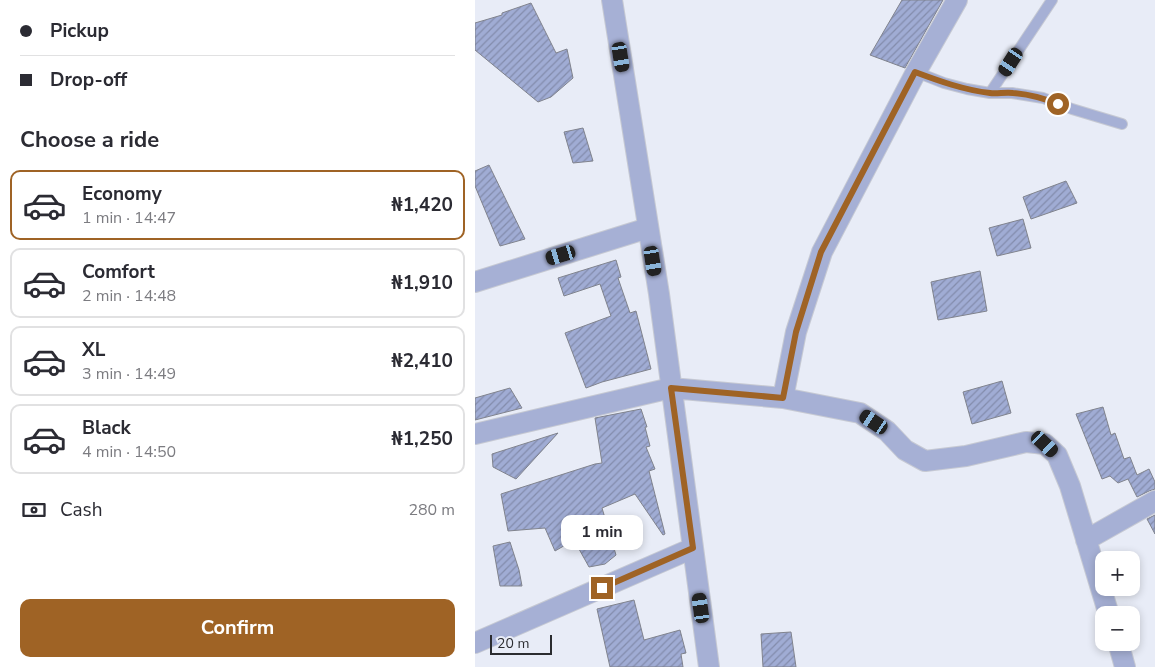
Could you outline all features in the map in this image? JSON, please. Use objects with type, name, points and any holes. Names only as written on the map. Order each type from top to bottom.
[{"type":"street","points":[[612,0],[648,228],[709,667]]},
{"type":"street","points":[[783,398],[796,332],[821,252],[915,72],[957,0]]},
{"type":"street","points":[[475,282],[648,228]]},
{"type":"street","points":[[475,434],[671,388],[783,398],[860,413],[887,431],[905,450],[925,461],[966,456],[1026,442],[1045,444],[1057,455],[1070,486],[1106,606]]},
{"type":"street","points":[[1086,540],[1155,501]]},
{"type":"street","points":[[475,642],[693,548]]},
{"type":"street","points":[[1121,651],[1125,667]]},
{"type":"lane","points":[[991,93],[1052,0]]},
{"type":"lane","points":[[915,72],[967,89],[1043,98],[1122,124]]},
{"type":"building","points":[[902,0],[943,0],[905,68],[870,55]]},
{"type":"building","points":[[531,3],[556,53],[567,49],[573,78],[551,97],[538,102],[475,50],[475,23],[502,15],[502,13]]},
{"type":"building","points":[[583,128],[593,161],[573,163],[564,132]]},
{"type":"building","points":[[489,165],[525,239],[500,246],[475,186],[475,171]]},
{"type":"building","points":[[1066,181],[1077,203],[1031,219],[1023,197]]},
{"type":"building","points":[[1023,219],[1031,248],[997,256],[989,228]]},
{"type":"building","points":[[616,260],[621,277],[618,278],[630,313],[636,311],[651,369],[586,388],[565,333],[611,316],[600,284],[564,296],[558,278]]},
{"type":"building","points":[[980,271],[987,311],[938,320],[931,282]]},
{"type":"building","points":[[1002,381],[1011,413],[972,424],[963,392]]},
{"type":"building","points":[[510,388],[522,408],[475,420],[475,398]]},
{"type":"building","points":[[1103,407],[1111,435],[1115,433],[1124,459],[1130,457],[1137,475],[1149,469],[1155,482],[1155,489],[1137,497],[1128,479],[1118,483],[1110,476],[1102,479],[1076,414]]},
{"type":"building","points":[[641,409],[647,427],[645,427],[650,446],[646,447],[655,469],[649,471],[665,534],[663,535],[635,494],[602,508],[616,555],[605,564],[589,567],[574,540],[555,551],[545,528],[508,531],[501,494],[602,463],[595,418]]},
{"type":"building","points":[[558,433],[516,479],[493,467],[492,454]]},
{"type":"building","points":[[1155,515],[1155,534],[1147,519]]},
{"type":"building","points":[[510,542],[522,586],[500,586],[493,546]]},
{"type":"building","points":[[634,600],[644,640],[680,630],[686,653],[681,654],[683,667],[610,667],[597,609]]},
{"type":"building","points":[[791,632],[796,667],[763,667],[761,634]]},
{"type":"route","points":[[602,588],[693,548],[671,388],[783,398],[796,332],[821,252],[915,72],[967,89],[1043,98],[1058,104]]}]
